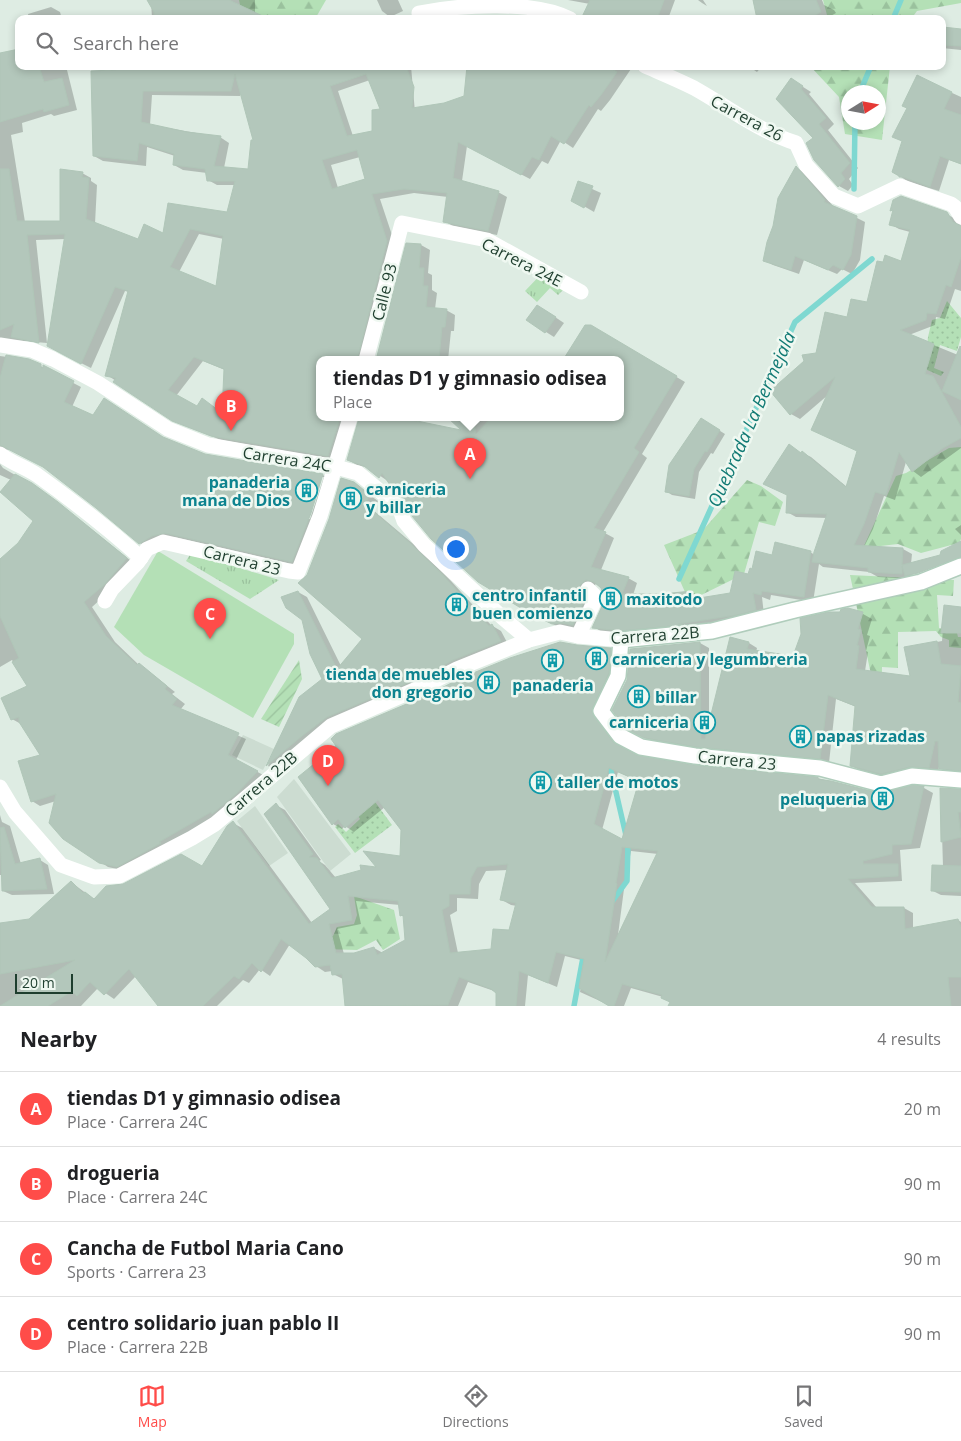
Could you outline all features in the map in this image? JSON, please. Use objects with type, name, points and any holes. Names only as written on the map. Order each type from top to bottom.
[{"type":"street","points":[[419,13],[446,8],[525,3],[565,15]]},
{"type":"street","name":"Carrera 26","points":[[653,70],[692,88],[779,138],[796,143],[806,165],[834,196],[858,206],[900,186],[950,204],[955,207],[961,217]]},
{"type":"street","name":"Carrera 24E","points":[[402,223],[486,240],[581,292]]},
{"type":"street","name":"Calle 93","points":[[367,356],[402,223]]},
{"type":"street","name":"Carrera 24C","points":[[0,345],[32,350],[53,359],[98,383],[168,429],[208,445],[336,466],[358,473],[398,507],[404,520],[424,545],[529,640]]},
{"type":"street","points":[[336,466],[349,421]]},
{"type":"street","points":[[0,454],[28,469],[56,489],[110,529],[141,558]]},
{"type":"street","name":"Carrera 23","points":[[105,601],[112,589],[147,549],[163,542],[178,544],[288,572],[298,572],[320,516],[336,466]]},
{"type":"street","name":"Carrera 22B","points":[[0,787],[15,812],[61,865],[94,877],[119,876],[192,838],[214,824],[331,726],[426,685],[457,669],[529,640],[560,632],[578,636],[621,640],[712,631],[794,610],[921,582],[961,566]]},
{"type":"street","points":[[578,636],[594,600],[594,594],[588,589]]},
{"type":"street","name":"Carrera 23","points":[[621,640],[618,676],[601,711],[620,736],[641,747],[695,756],[820,768],[881,784],[912,776],[961,780]]},
{"type":"shaded area","points":[[243,735],[274,749],[263,770],[232,755]]},
{"type":"shaded area","points":[[294,779],[351,854],[330,871],[277,797]]},
{"type":"shaded area","points":[[255,806],[288,853],[269,866],[237,821]]},
{"type":"green space","points":[[239,0],[326,0],[317,15],[242,15]]},
{"type":"green space","points":[[823,0],[961,0],[961,3],[917,11],[914,15],[827,15]]},
{"type":"green space","points":[[814,70],[890,70],[886,103],[886,85],[841,85],[841,109],[839,97]]},
{"type":"green space","points":[[844,130],[883,130],[882,140],[845,134]]},
{"type":"green space","points":[[547,268],[566,287],[558,295],[550,288],[537,302],[525,291]]},
{"type":"green space","points":[[947,301],[961,318],[961,337],[957,351],[940,345],[934,368],[944,372],[941,376],[925,369],[928,337],[932,320],[940,318]]},
{"type":"green space","points":[[961,447],[961,539],[959,543],[921,553],[898,544],[863,548],[896,476],[906,473],[949,448]]},
{"type":"green space","points":[[747,480],[761,486],[783,502],[775,526],[759,522],[744,574],[689,601],[664,545],[703,530]]},
{"type":"green space","points":[[158,551],[294,634],[294,644],[253,718],[144,655],[114,627]]},
{"type":"green space","points":[[191,553],[279,580],[250,599],[186,561]]},
{"type":"green space","points":[[850,575],[954,580],[953,596],[937,595],[939,628],[957,633],[958,637],[961,637],[961,648],[949,647],[949,640],[941,637],[936,631],[898,632],[898,668],[882,667],[881,722]]},
{"type":"green space","points":[[299,660],[302,679],[279,727],[261,719]]},
{"type":"green space","points":[[334,746],[392,825],[355,853],[335,827],[338,824],[346,832],[360,819],[352,805],[363,795],[327,753]]},
{"type":"green space","points":[[354,896],[394,910],[400,939],[383,950],[376,940],[357,950],[322,949],[319,940],[333,936],[337,927],[354,924],[357,915]]},
{"type":"building","points":[[147,0],[229,0],[261,15],[154,15]]},
{"type":"building","points":[[590,0],[664,0],[658,15],[583,15]]},
{"type":"building","points":[[753,0],[816,0],[821,12],[816,15],[756,15]]},
{"type":"building","points":[[946,27],[961,29],[961,46],[946,45]]},
{"type":"building","points":[[15,50],[15,70],[40,70],[44,82],[62,78],[69,105],[44,112],[43,109],[0,122],[0,53]]},
{"type":"building","points":[[408,70],[414,87],[412,108],[444,103],[464,96],[467,70],[614,70],[617,72],[591,107],[589,105],[564,144],[551,136],[539,160],[532,157],[521,175],[458,142],[453,178],[499,191],[488,231],[443,222],[447,193],[404,189],[372,194],[387,241],[358,356],[316,356],[316,421],[339,421],[328,456],[211,436],[172,421],[113,382],[116,378],[105,376],[128,291],[115,287],[81,364],[47,346],[65,234],[27,235],[39,343],[11,337],[14,324],[0,330],[0,169],[9,169],[17,221],[60,221],[60,169],[83,172],[82,177],[89,178],[86,219],[138,239],[144,224],[163,233],[168,203],[227,212],[235,181],[207,181],[205,169],[173,165],[174,154],[139,143],[137,161],[93,156],[91,71]],"holes":[[[235,74],[253,140],[251,140],[248,169],[214,166],[221,136],[187,132],[141,122],[143,91],[231,91]],[[366,74],[380,109],[372,110],[372,131],[347,136],[330,86]],[[357,150],[365,179],[332,189],[322,160]],[[190,229],[223,236],[216,286],[170,267]],[[194,357],[224,369],[222,413],[202,398],[197,406],[168,390]]]},
{"type":"building","points":[[917,75],[952,92],[944,109],[961,115],[961,164],[940,156],[930,187],[899,177],[892,172],[902,141],[892,137],[907,108],[902,106]]},
{"type":"building","points":[[791,78],[803,86],[801,89],[826,118],[819,124],[850,163],[841,173],[845,179],[838,187],[814,160],[806,143],[813,138],[776,99]]},
{"type":"building","points":[[796,166],[825,200],[824,202],[857,216],[851,255],[843,270],[833,265],[828,270],[795,256],[791,270],[763,261],[773,226],[778,198]]},
{"type":"building","points":[[578,181],[593,186],[584,208],[571,201]]},
{"type":"building","points":[[901,196],[947,212],[953,222],[961,226],[961,257],[951,287],[946,285],[936,314],[927,313],[926,320],[900,330],[934,344],[925,374],[933,376],[961,427],[961,438],[943,448],[912,472],[899,452],[886,495],[875,492],[864,524],[854,545],[903,548],[902,565],[940,555],[941,551],[961,541],[961,557],[905,576],[902,566],[902,574],[868,572],[868,568],[812,562],[827,514],[786,513],[787,495],[763,484],[789,444],[801,453],[802,451],[846,487],[857,451],[811,430],[835,377],[790,415],[770,391],[804,361],[802,355],[816,353],[825,312],[847,317],[851,299],[867,302],[877,261],[883,262],[885,255],[901,261],[910,230],[889,225],[893,210],[890,211],[893,200]]},
{"type":"building","points":[[406,243],[421,244],[419,268],[424,268],[423,286],[428,286],[426,307],[447,309],[445,327],[442,327],[439,356],[377,356]]},
{"type":"building","points":[[537,305],[556,317],[545,333],[526,320]]},
{"type":"building","points":[[585,325],[591,325],[677,376],[634,448],[639,452],[594,528],[606,532],[591,567],[629,577],[622,594],[662,594],[692,591],[693,599],[730,593],[735,571],[748,574],[750,568],[752,569],[756,551],[772,555],[775,542],[811,551],[804,597],[762,591],[761,595],[753,593],[756,610],[737,615],[678,624],[682,625],[621,631],[592,628],[604,598],[601,588],[594,582],[586,580],[579,586],[579,592],[585,599],[573,625],[552,624],[529,613],[478,582],[431,539],[412,516],[405,500],[394,491],[382,473],[379,478],[364,466],[347,460],[358,421],[417,421],[461,430],[451,421],[474,421],[476,434],[488,421],[624,421],[624,356],[566,356]]},
{"type":"building","points":[[961,347],[961,400],[942,391]]},
{"type":"building","points":[[6,355],[29,359],[41,364],[41,368],[43,368],[43,365],[74,381],[64,402],[93,415],[104,398],[163,437],[205,454],[323,474],[311,513],[292,562],[165,533],[152,536],[139,544],[43,467],[0,445],[0,378]]},
{"type":"building","points":[[701,418],[720,430],[694,469],[689,496],[665,492],[669,465]]},
{"type":"building","points":[[15,474],[32,483],[58,502],[127,558],[104,585],[84,602],[106,636],[137,665],[139,663],[167,686],[165,689],[177,699],[172,705],[239,733],[228,755],[258,771],[236,794],[212,814],[211,812],[159,842],[161,843],[117,867],[99,863],[63,839],[49,823],[56,794],[31,802],[18,761],[40,755],[19,722],[19,717],[11,720],[1,698],[27,686],[12,662],[19,658],[0,616],[0,559],[18,543],[33,521],[0,492]]},
{"type":"building","points":[[341,478],[354,482],[370,495],[365,504],[442,574],[489,626],[492,624],[501,641],[453,660],[422,677],[327,717],[266,766],[299,697],[322,679],[310,654],[302,620],[286,608],[281,597],[298,591],[337,669],[362,639],[298,583],[307,575],[329,519]]},
{"type":"building","points":[[944,605],[961,607],[961,633],[941,633]]},
{"type":"building","points":[[848,608],[863,612],[858,629],[861,630],[857,645],[859,646],[856,669],[910,676],[904,647],[937,641],[941,664],[961,666],[958,702],[961,703],[961,771],[939,769],[938,741],[935,741],[929,768],[910,767],[881,774],[850,766],[855,706],[828,695],[820,759],[696,747],[644,738],[626,729],[612,710],[627,680],[630,649],[700,642],[701,739],[705,739],[730,637],[749,642],[747,649],[793,656],[801,634],[800,618],[828,612],[840,612],[841,609]]},
{"type":"building","points":[[560,642],[611,648],[609,673],[592,712],[613,742],[637,755],[694,765],[818,777],[818,779],[879,793],[913,785],[924,786],[911,844],[892,845],[892,854],[863,861],[863,864],[898,864],[898,876],[848,879],[872,907],[904,907],[905,929],[958,919],[961,927],[961,977],[948,977],[951,1006],[668,1006],[670,1002],[661,998],[662,995],[622,984],[614,1006],[609,1006],[579,988],[584,959],[556,952],[548,983],[519,971],[516,1006],[496,1006],[496,993],[491,989],[459,977],[448,1005],[345,1006],[342,974],[332,975],[330,965],[315,967],[281,939],[261,972],[252,963],[239,979],[234,976],[203,1006],[158,1006],[129,969],[104,995],[90,982],[77,996],[72,991],[48,1006],[0,1006],[75,960],[0,974],[0,923],[29,919],[71,881],[83,893],[85,892],[94,899],[106,886],[123,884],[181,854],[202,866],[227,826],[233,821],[309,924],[330,909],[264,814],[276,803],[313,854],[309,857],[317,858],[332,878],[361,870],[360,865],[376,867],[363,851],[400,856],[401,830],[378,800],[345,828],[338,819],[332,825],[298,777],[336,746],[331,739],[336,734],[510,658]],"holes":[[[609,768],[639,781],[622,839],[594,824]],[[622,847],[658,851],[605,962]],[[508,864],[500,900],[516,903],[509,930],[493,929],[491,949],[450,953],[442,910],[449,906],[449,894],[470,894],[471,878],[477,867]],[[348,896],[398,901],[400,916],[403,915],[405,940],[377,955],[374,947],[354,953],[336,953],[329,924],[352,920]]]},
{"type":"building","points":[[940,788],[961,789],[961,812],[958,812],[961,837],[941,842]]},
{"type":"building","points":[[4,827],[15,864],[40,858],[47,889],[2,891],[0,828]]},
{"type":"building","points":[[932,865],[961,866],[961,892],[931,891]]},
{"type":"waterway","name":"Quebrada La Bermejala","points":[[895,15],[901,0]]},
{"type":"waterway","name":"Quebrada La Bermejala","points":[[863,85],[869,70]]},
{"type":"waterway","name":"Quebrada La Bermejala","points":[[854,189],[855,130]]},
{"type":"waterway","name":"Quebrada La Bermejala","points":[[679,579],[795,322],[872,259]]},
{"type":"waterway","name":"Quebrada La Bermejala","points":[[609,762],[628,844],[627,881],[611,903]]},
{"type":"waterway","name":"Quebrada La Bermejala","points":[[574,1006],[584,952]]},
{"type":"place","name":"drogueria","points":[[231,431]]},
{"type":"place","name":"tiendas D1 y gimnasio odisea","points":[[470,479]]},
{"type":"place","name":"panaderia mana de Dios","points":[[306,491]]},
{"type":"place","name":"carniceria y billar","points":[[350,498]]},
{"type":"place","name":"maxitodo","points":[[610,599]]},
{"type":"place","name":"centro infantil buen comienzo","points":[[456,604]]},
{"type":"place","name":"Cancha de Futbol Maria Cano","points":[[210,639]]},
{"type":"place","name":"carniceria y legumbreria","points":[[596,659]]},
{"type":"place","name":"panaderia","points":[[553,661]]},
{"type":"place","name":"tienda de muebles don gregorio","points":[[489,683]]},
{"type":"place","name":"billar","points":[[639,697]]},
{"type":"place","name":"carniceria","points":[[705,722]]},
{"type":"place","name":"papas rizadas","points":[[800,736]]},
{"type":"place","name":"taller de motos","points":[[541,782]]},
{"type":"place","name":"centro solidario juan pablo II","points":[[328,786]]},
{"type":"place","name":"peluqueria","points":[[883,799]]}]
